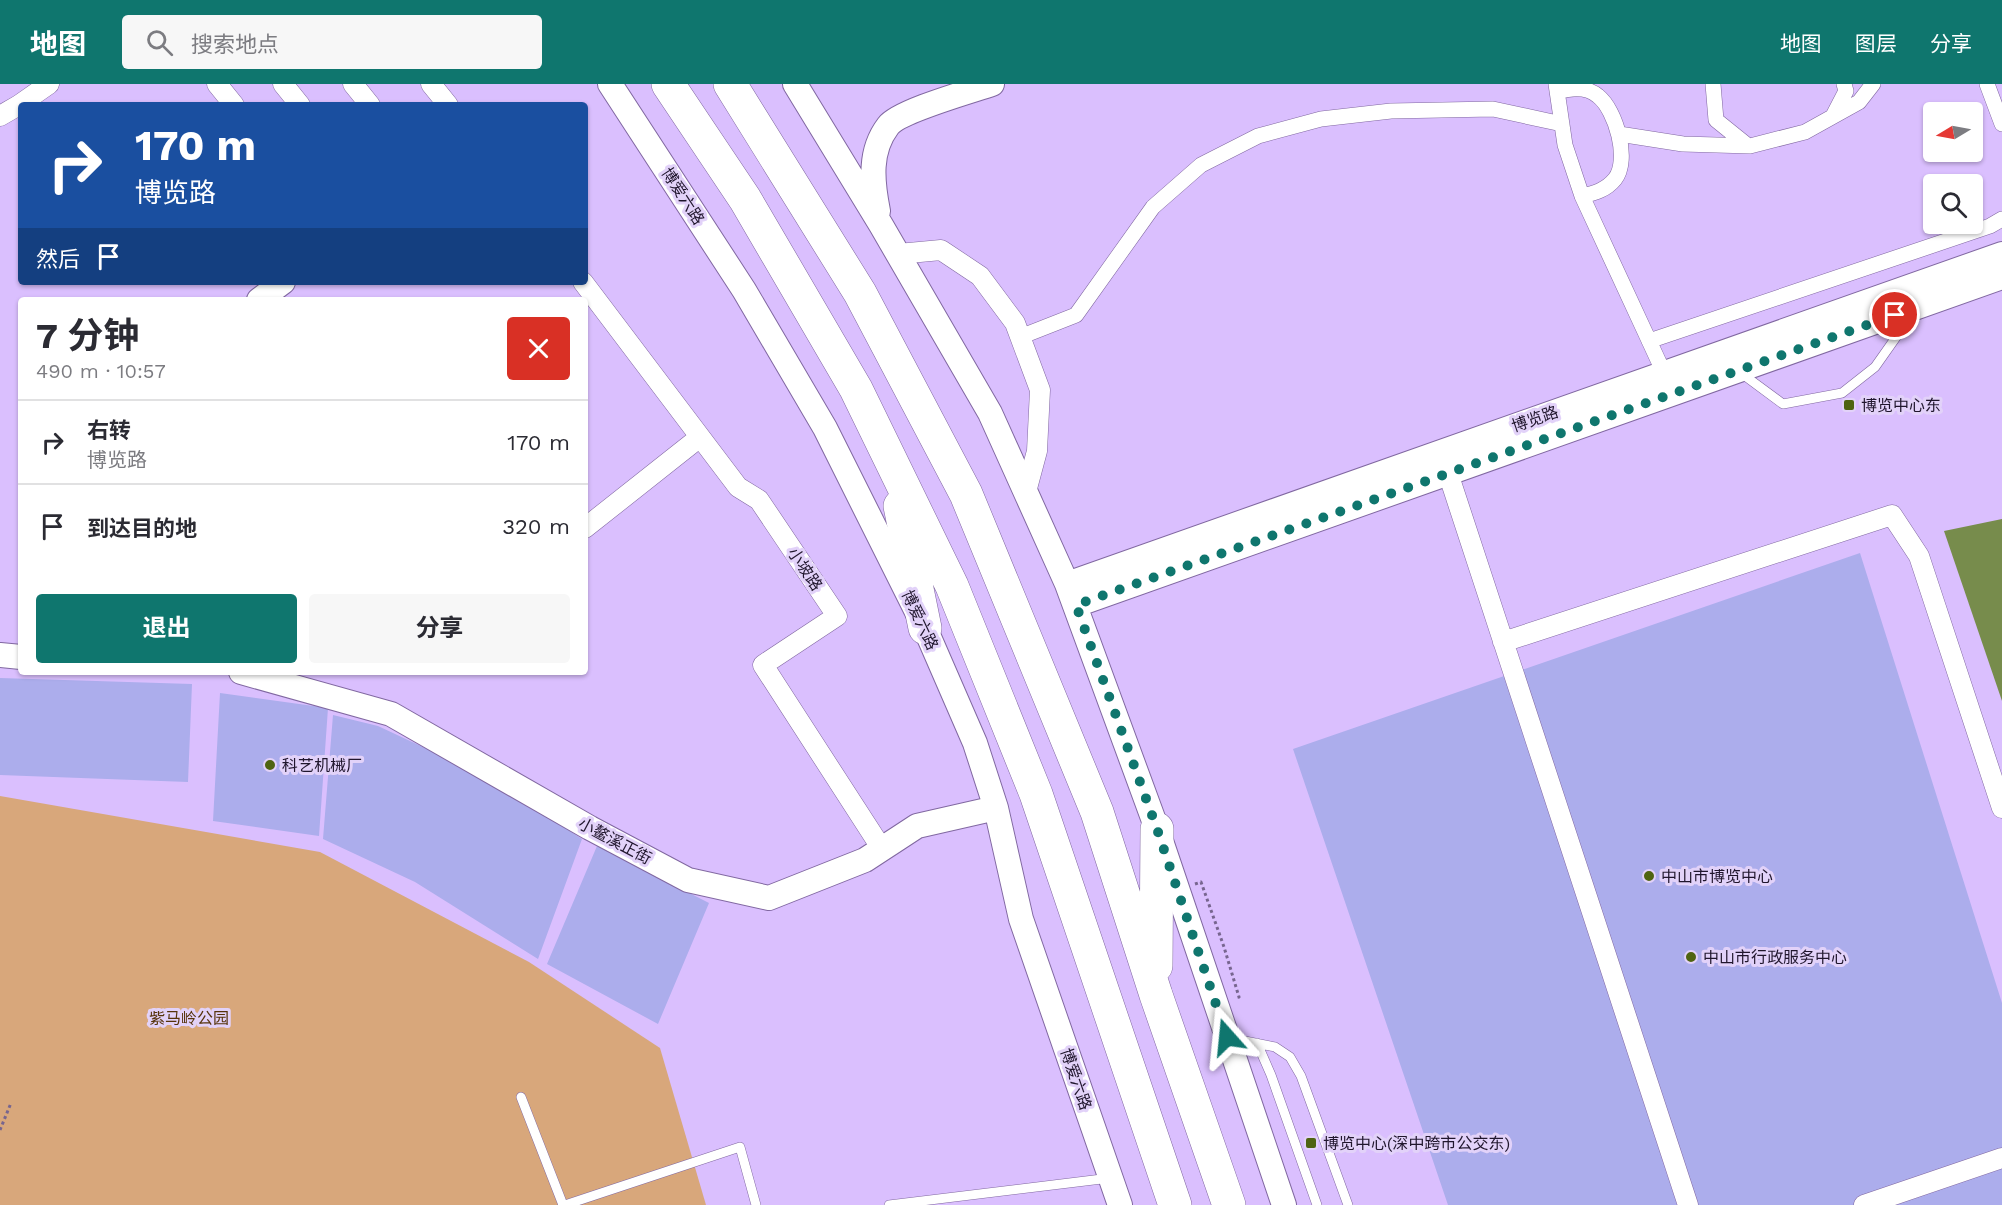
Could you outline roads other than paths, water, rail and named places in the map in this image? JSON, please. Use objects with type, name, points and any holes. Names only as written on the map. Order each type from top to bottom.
[{"type":"highway","points":[[668,84],[745,199],[856,389],[952,586],[1036,794],[1174,1205]]},
{"type":"highway","points":[[730,84],[860,293],[966,494],[1097,812],[1156,995],[1229,1205]]},
{"type":"highway","points":[[891,460],[925,628]]},
{"type":"highway","points":[[1156,995],[1157,829]]},
{"type":"street","points":[[23,102],[49,84]]},
{"type":"street","points":[[217,84],[232,102]]},
{"type":"street","points":[[283,84],[298,102]]},
{"type":"street","points":[[354,84],[368,102]]},
{"type":"street","points":[[431,84],[446,102]]},
{"type":"street","name":"博爱六路","points":[[610,84],[744,290],[825,428],[925,628],[975,743],[996,808],[1021,919],[1120,1205]]},
{"type":"street","points":[[795,84],[881,225],[990,413],[1072,595],[1157,829],[1284,1205]]},
{"type":"street","points":[[881,225],[872,181],[876,150],[889,124],[920,108],[992,84]]},
{"type":"street","points":[[1713,84],[1716,120],[1747,146]]},
{"type":"street","points":[[1833,117],[1846,91],[1844,84]]},
{"type":"street","points":[[1618,134],[1683,144],[1747,146],[1805,132],[1859,102],[1873,84]]},
{"type":"street","points":[[1987,84],[2002,124]]},
{"type":"street","points":[[1582,196],[1602,191],[1616,177],[1622,159],[1618,134],[1609,110],[1598,95],[1576,87],[1557,88],[1565,145],[1582,196],[1664,373]]},
{"type":"street","points":[[0,116],[18,106]]},
{"type":"street","points":[[1020,337],[1076,315],[1153,207],[1201,165],[1258,136],[1321,118],[1390,111],[1493,109],[1562,124]]},
{"type":"street","points":[[1649,341],[1990,226],[2002,219]]},
{"type":"street","points":[[898,254],[940,250],[980,276],[1015,323],[1040,390],[1037,451],[1026,492]]},
{"type":"street","name":"博览路","points":[[1072,595],[1448,473],[2002,254]]},
{"type":"street","name":"博览路","points":[[1072,595],[1664,373],[1735,360],[1918,307],[2002,277]]},
{"type":"street","points":[[263,297],[279,285]]},
{"type":"street","name":"小坡路","points":[[585,285],[738,487],[759,500],[837,616],[763,664],[882,849]]},
{"type":"street","points":[[588,526],[700,437]]},
{"type":"street","points":[[1448,473],[1688,1205]]},
{"type":"street","points":[[1503,642],[1892,515],[1919,556],[2002,808]]},
{"type":"street","points":[[0,655],[18,657]]},
{"type":"street","name":"小鳌溪正街","points":[[252,675],[391,714],[590,828],[688,880],[769,898],[865,860],[917,826],[996,808]]},
{"type":"street","points":[[1864,1205],[1889,1201],[2002,1158]]},
{"type":"lane","points":[[1735,360],[1783,404],[1842,393],[1875,367],[1918,307]]},
{"type":"lane","points":[[1227,1037],[1275,1047],[1290,1057],[1301,1076],[1348,1205]]},
{"type":"lane","points":[[1257,1043],[1271,1075],[1317,1205]]},
{"type":"lane","points":[[521,1097],[564,1205],[740,1147],[756,1205]]},
{"type":"lane","points":[[889,1205],[1110,1178]]},
{"type":"place","name":"博览中心东","points":[[1849,405]]},
{"type":"place","name":"科艺机械厂","points":[[270,765]]},
{"type":"place","name":"中山市博览中心","points":[[1649,876]]},
{"type":"place","name":"中山市行政服务中心","points":[[1691,957]]},
{"type":"place","name":"博览中心(深中跨市公交东)","points":[[1311,1143]]},
{"type":"park label","name":"紫马岭公园","points":[[189,1018]]}]
